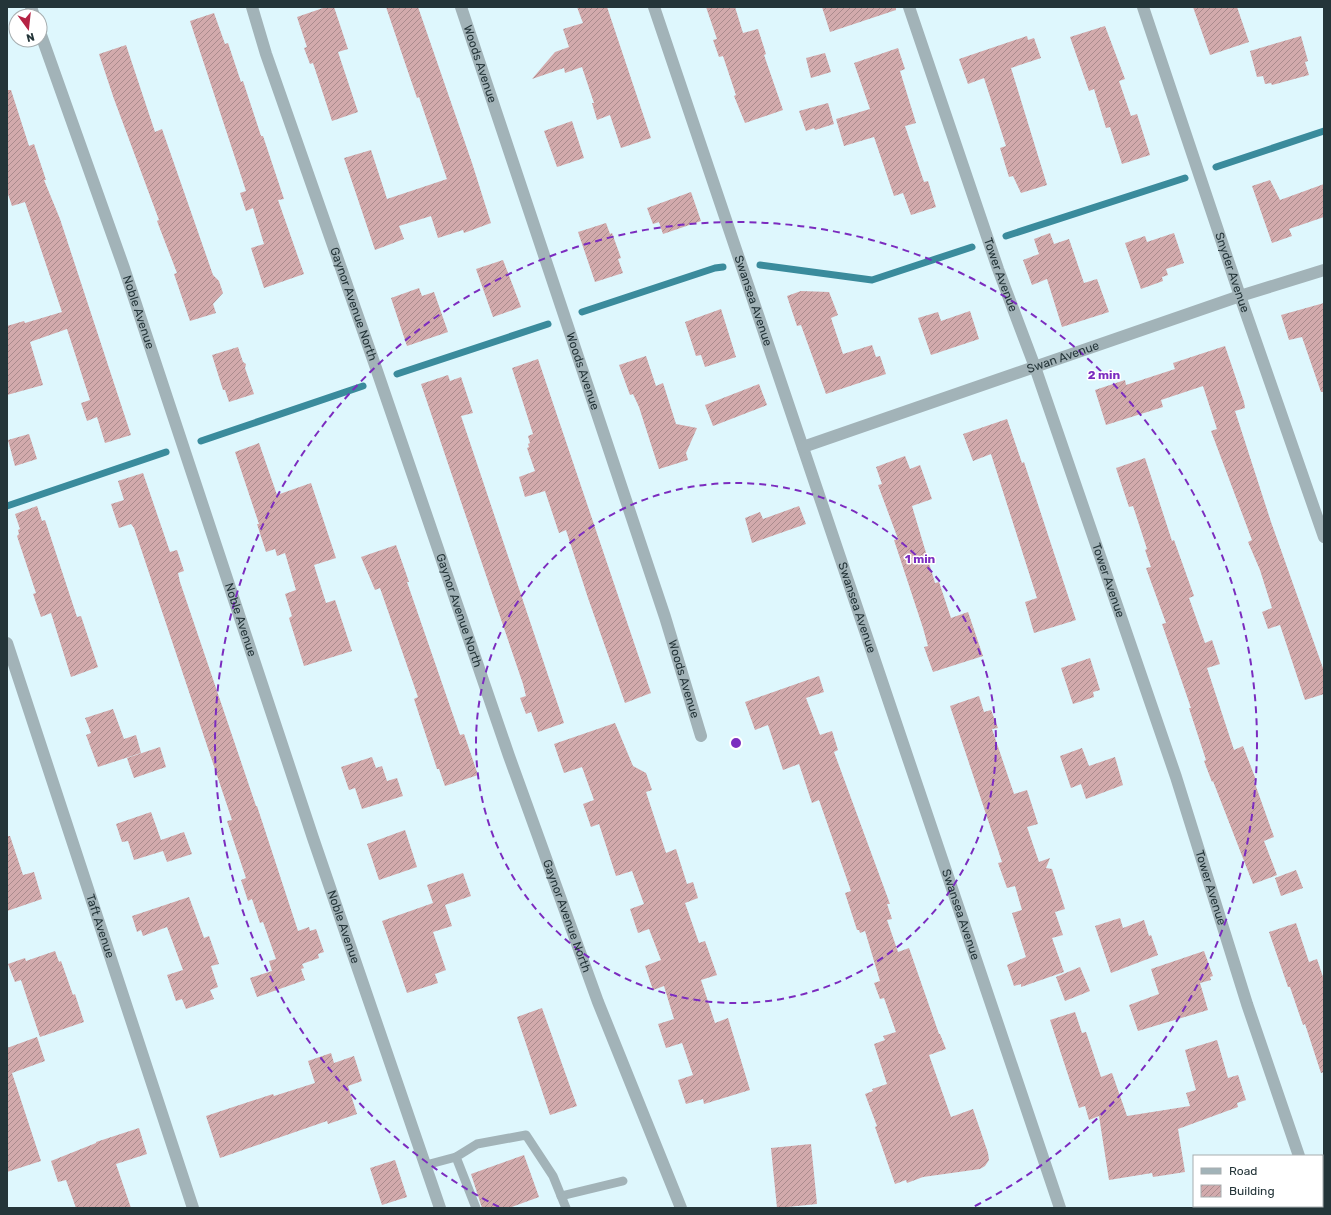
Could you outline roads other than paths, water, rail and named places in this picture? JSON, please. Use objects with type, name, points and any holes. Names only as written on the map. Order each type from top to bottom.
[{"type":"street","name":"Gaynor Avenue North","points":[[252,7],[266,54],[379,375],[509,756],[598,1002],[681,1208]]},
{"type":"street","name":"Woods Avenue","points":[[461,7],[665,617],[701,736]]},
{"type":"street","name":"Swansea Avenue","points":[[654,7],[1060,1208]]},
{"type":"street","name":"Tower Avenue","points":[[910,7],[998,269],[1035,367],[1176,777],[1247,1004],[1299,1155]]},
{"type":"street","name":"Snyder Avenue","points":[[1143,7],[1240,296],[1324,537]]},
{"type":"street","name":"Noble Avenue","points":[[46,48],[124,268],[313,838],[440,1208]]},
{"type":"street","name":"Swan Avenue","points":[[803,446],[1240,296],[1324,270]]},
{"type":"street","name":"Taft Avenue","points":[[7,643],[193,1208]]},
{"type":"lane","points":[[426,1164],[456,1158],[477,1144],[526,1135],[553,1176],[566,1208]]},
{"type":"lane","points":[[456,1158],[476,1208]]},
{"type":"lane","points":[[561,1196],[623,1181]]},
{"type":"waterway","points":[[1216,167],[1324,131]]},
{"type":"waterway","points":[[1006,236],[1185,178]]},
{"type":"waterway","points":[[760,265],[872,280],[972,247]]},
{"type":"waterway","points":[[582,312],[715,268],[723,267]]},
{"type":"waterway","points":[[397,374],[548,324]]},
{"type":"waterway","points":[[201,441],[363,386]]},
{"type":"waterway","points":[[7,506],[166,452]]}]
